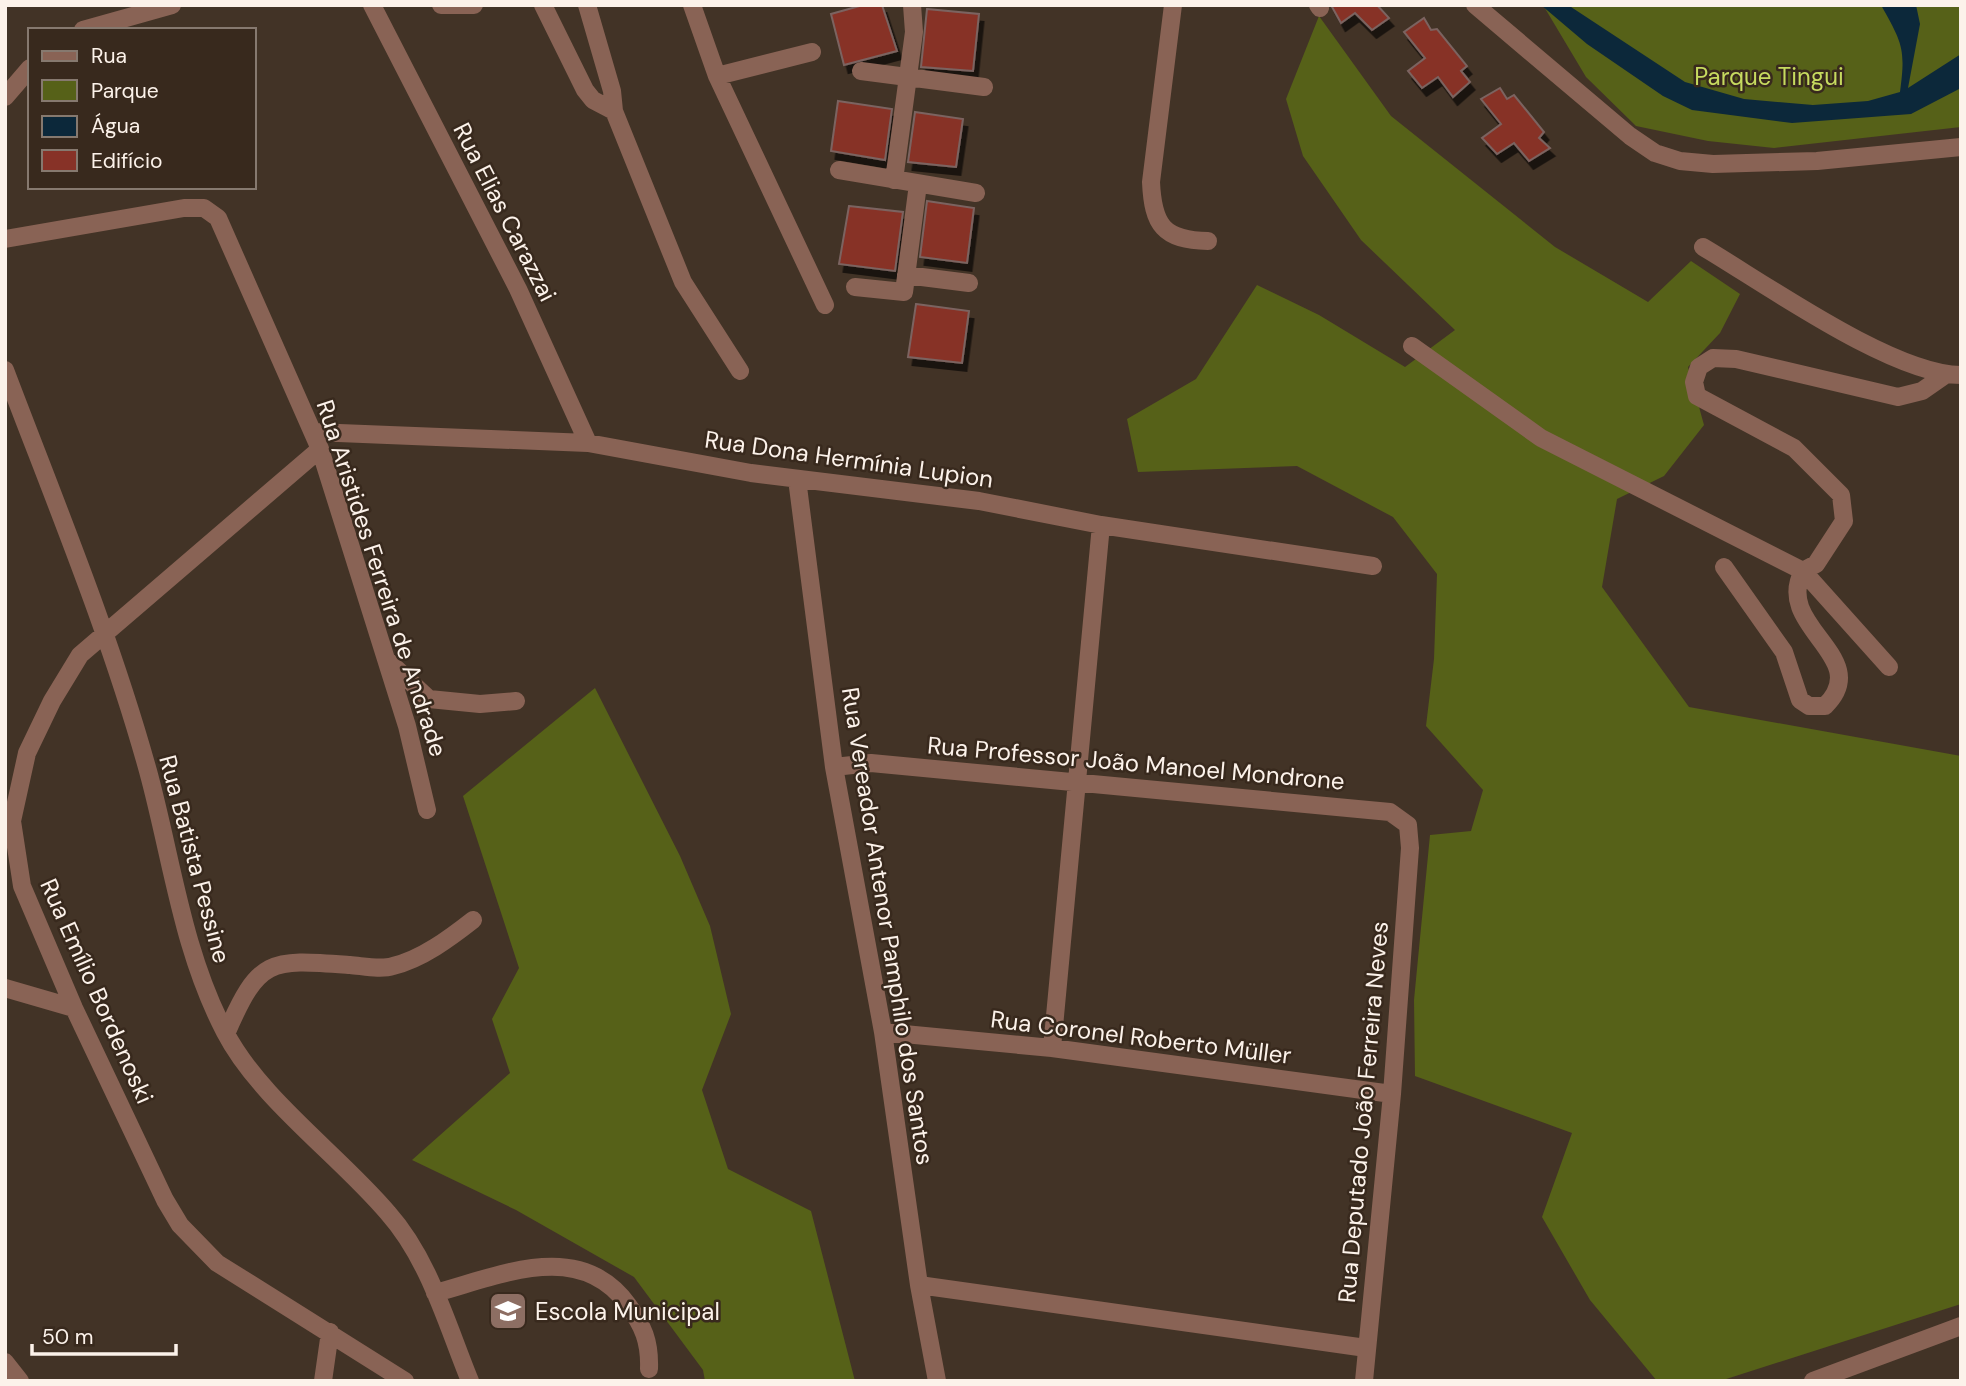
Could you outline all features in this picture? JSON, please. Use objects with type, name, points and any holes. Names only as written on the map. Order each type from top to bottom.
[{"type":"street","points":[[90,28],[172,5]]},
{"type":"street","name":"Rua Elias Carazzai","points":[[372,5],[518,289],[588,443]]},
{"type":"street","points":[[441,5],[474,5]]},
{"type":"street","points":[[543,5],[584,90],[593,100],[614,111]]},
{"type":"street","points":[[587,5],[612,91],[614,111],[683,282],[740,371]]},
{"type":"street","points":[[692,5],[717,76],[825,305]]},
{"type":"street","points":[[894,180],[914,32],[912,5]]},
{"type":"street","points":[[1173,5],[1151,182],[1152,207],[1166,233],[1184,240],[1208,241]]},
{"type":"street","points":[[1475,5],[1630,136],[1655,153],[1668,157],[1713,164],[1817,161],[1961,147]]},
{"type":"street","points":[[717,76],[811,52]]},
{"type":"street","points":[[5,97],[28,70]]},
{"type":"street","points":[[862,71],[984,87]]},
{"type":"street","points":[[839,170],[976,192]]},
{"type":"street","points":[[855,287],[904,292],[919,184]]},
{"type":"street","name":"Rua Aristides Ferreira de Andrade","points":[[5,239],[184,208],[204,208],[218,218],[317,440],[387,660],[428,810]]},
{"type":"street","points":[[1703,247],[1894,359],[1953,375]]},
{"type":"street","points":[[906,275],[968,283]]},
{"type":"street","points":[[1412,346],[1541,438],[1803,571],[1889,667]]},
{"type":"street","points":[[1724,567],[1784,652],[1800,699],[1816,707],[1825,706],[1839,688],[1836,661],[1814,632],[1797,599],[1796,583],[1803,571],[1816,564],[1844,521],[1841,495],[1794,448],[1698,396],[1694,382],[1699,367],[1713,358],[1736,359],[1898,397],[1922,391],[1953,375]]},
{"type":"street","name":"Rua Batista Pessine","points":[[5,370],[105,634],[148,771],[192,958],[226,1034],[255,1074],[314,1139],[389,1213],[408,1240],[435,1293],[470,1381]]},
{"type":"street","name":"Rua Dona Hermínia Lupion","points":[[317,440],[588,443],[797,479],[979,501],[1101,525],[1373,566]]},
{"type":"street","name":"Rua Emílio Bordenoski","points":[[317,440],[80,655],[52,701],[27,753],[12,821],[22,886],[74,1008],[180,1225],[217,1262],[405,1381]]},
{"type":"street","name":"Rua Vereador Antenor Pamphilo dos Santos","points":[[797,479],[834,767],[883,1032],[919,1285],[937,1381]]},
{"type":"street","points":[[1052,1048],[1079,783],[1101,525]]},
{"type":"street","points":[[387,660],[429,699],[480,704],[516,701]]},
{"type":"street","name":"Rua Professor João Manoel Mondrone","points":[[834,767],[871,763],[1390,812],[1408,825],[1410,848]]},
{"type":"street","name":"Rua Deputado João Ferreira Neves","points":[[1364,1381],[1392,1094],[1410,848]]},
{"type":"street","points":[[226,1034],[243,995],[266,968],[300,960],[392,967],[450,939],[473,920]]},
{"type":"street","points":[[5,988],[74,1008]]},
{"type":"street","name":"Rua Coronel Roberto Müller","points":[[883,1032],[1052,1048],[1392,1094]]},
{"type":"street","points":[[435,1293],[543,1265],[569,1266],[595,1274],[622,1297],[644,1327],[649,1349],[649,1368]]},
{"type":"street","points":[[919,1285],[1366,1348]]},
{"type":"street","points":[[1814,1381],[1961,1326]]},
{"type":"street","points":[[323,1381],[330,1332]]},
{"type":"street","points":[[5,1362],[20,1381]]},
{"type":"green space","name":"Parque Tingui","points":[[1543,5],[1961,5],[1961,127],[1774,148],[1708,141],[1636,126],[1586,77]]},
{"type":"green space","points":[[1319,16],[1391,116],[1555,247],[1648,302],[1691,261],[1740,294],[1720,333],[1688,367],[1704,425],[1664,476],[1617,499],[1602,587],[1689,707],[1961,756],[1961,1304],[1720,1381],[1657,1381],[1590,1300],[1542,1217],[1572,1133],[1415,1076],[1414,1000],[1430,835],[1471,831],[1483,790],[1426,726],[1434,659],[1437,574],[1393,517],[1297,466],[1138,472],[1127,419],[1196,379],[1257,285],[1319,315],[1405,367],[1455,330],[1361,240],[1303,156],[1286,99]]},
{"type":"green space","points":[[595,688],[680,856],[710,926],[731,1014],[702,1090],[728,1169],[811,1211],[855,1381],[705,1381],[703,1370],[634,1277],[516,1210],[412,1160],[510,1073],[492,1019],[519,968],[463,796]]},
{"type":"water","points":[[1541,5],[1568,5],[1685,82],[1744,99],[1813,105],[1868,101],[1900,92],[1903,65],[1901,46],[1881,5],[1916,5],[1920,24],[1908,88],[1961,54],[1961,88],[1911,114],[1792,123],[1692,110],[1663,96],[1587,44]]},
{"type":"building","points":[[863,5],[882,5],[897,51],[844,65],[831,14]]},
{"type":"building","points":[[1331,5],[1377,5],[1389,18],[1372,30],[1355,13],[1341,23]]},
{"type":"building","points":[[927,9],[979,14],[973,71],[921,67]]},
{"type":"building","points":[[1424,18],[1431,30],[1437,29],[1467,66],[1461,71],[1470,82],[1453,97],[1438,77],[1422,88],[1408,71],[1425,58],[1404,32]]},
{"type":"building","points":[[1500,88],[1507,99],[1514,95],[1544,132],[1539,138],[1550,148],[1529,161],[1514,143],[1497,154],[1482,138],[1501,124],[1481,99]]},
{"type":"building","points":[[838,101],[892,109],[885,160],[831,151]]},
{"type":"building","points":[[915,112],[963,119],[956,167],[908,162]]},
{"type":"building","points":[[927,201],[974,208],[967,263],[920,257]]},
{"type":"building","points":[[849,206],[903,212],[895,271],[839,264]]},
{"type":"building","points":[[916,304],[969,311],[962,363],[908,357]]},
{"type":"place","name":"Escola Municipal","points":[[508,1311]]}]
